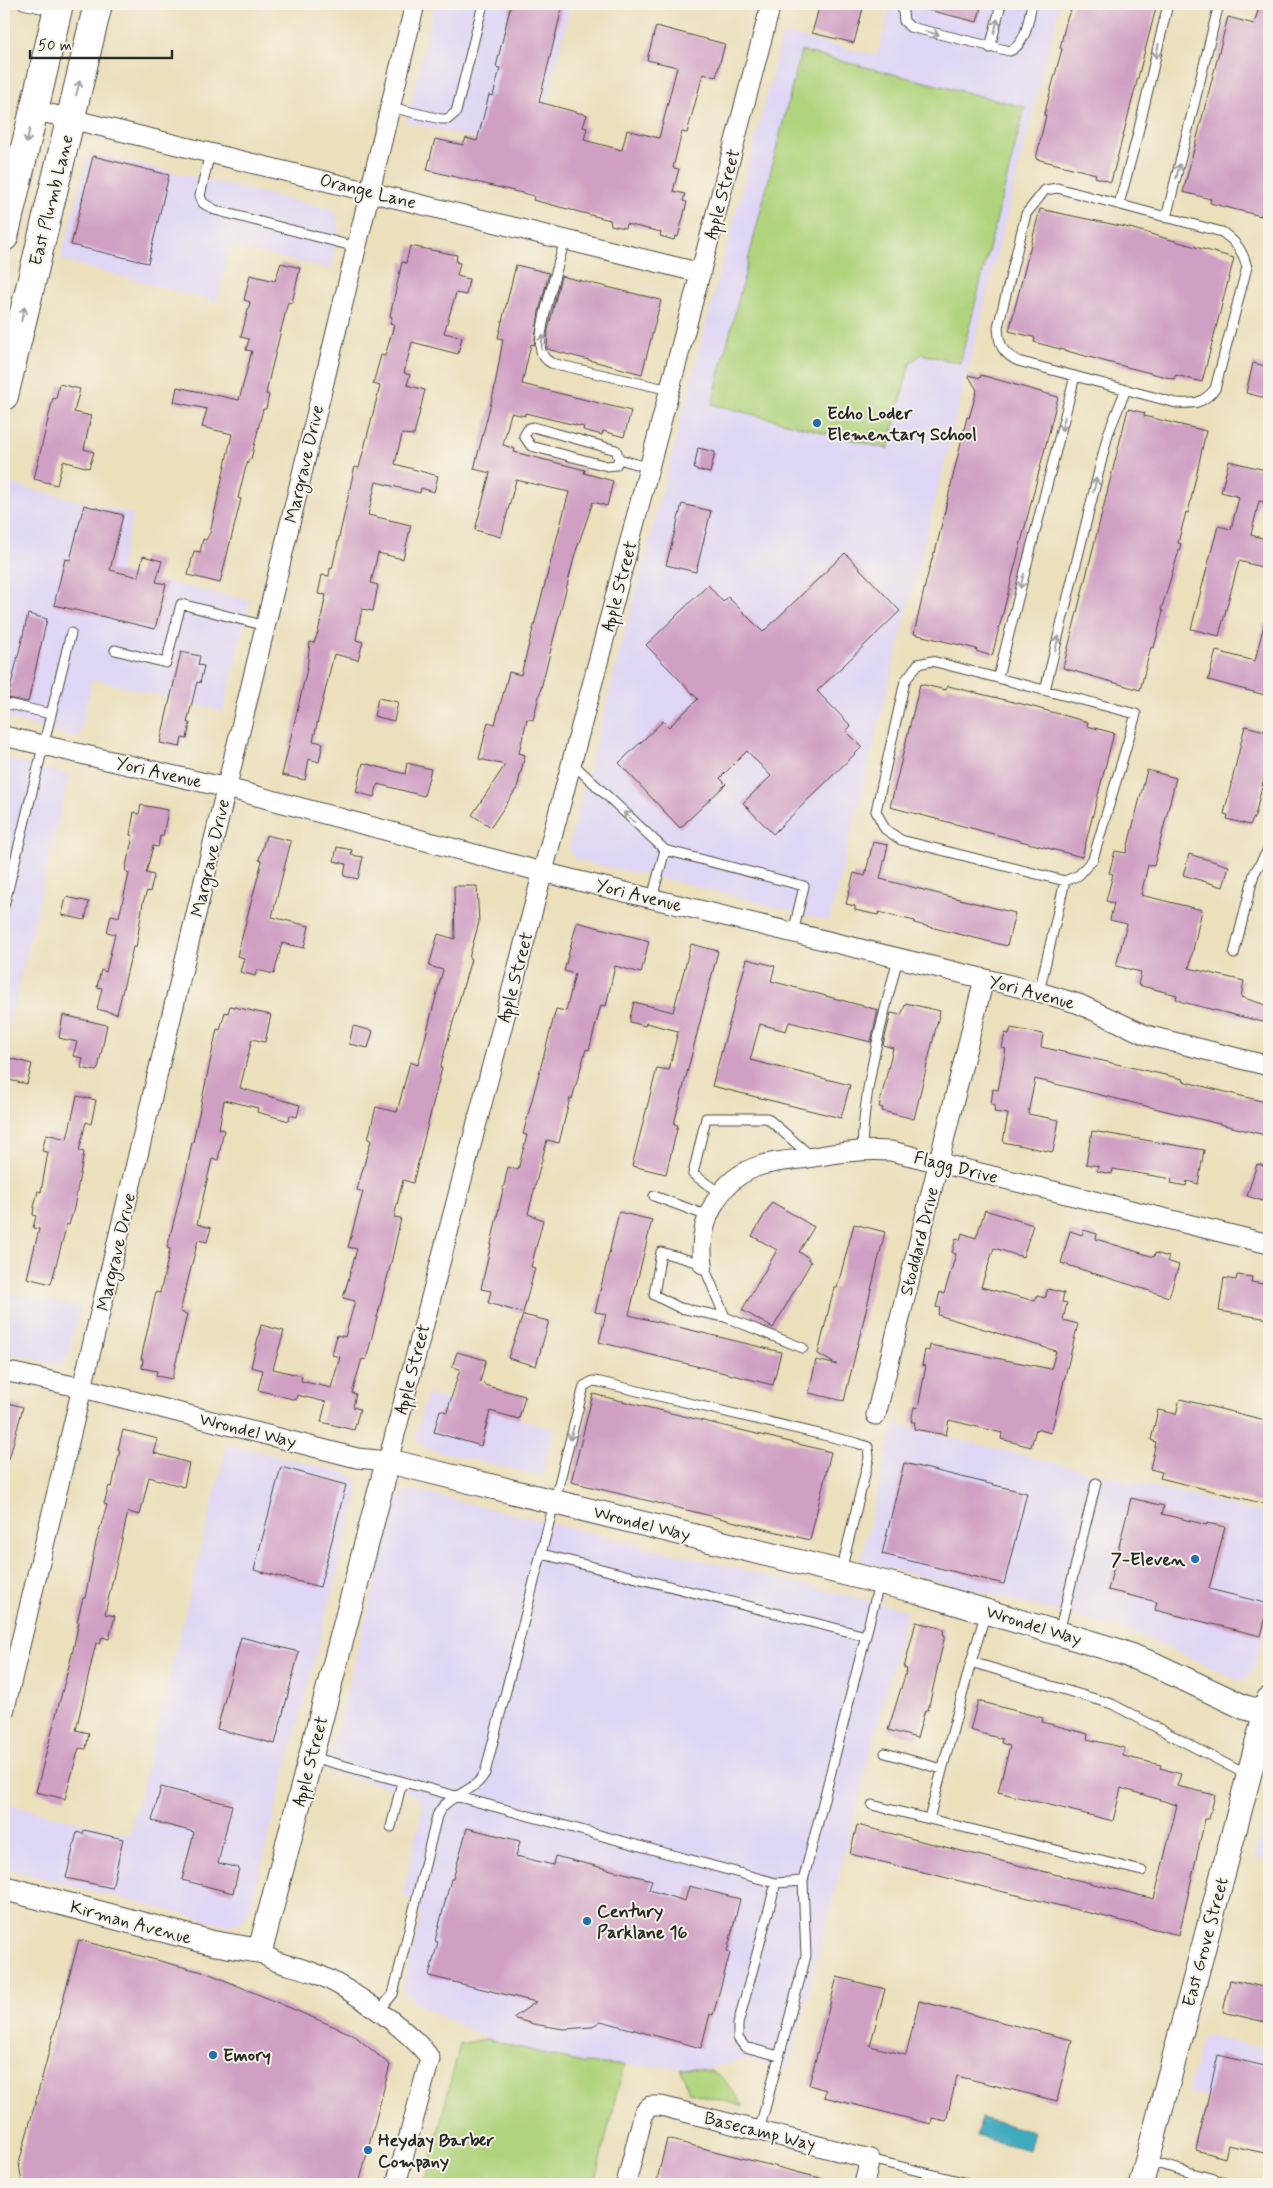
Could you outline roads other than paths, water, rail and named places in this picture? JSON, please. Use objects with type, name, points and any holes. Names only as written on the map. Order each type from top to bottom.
[{"type":"main road","name":"East Plumb Lane","points":[[4,396],[92,30],[100,4]]},
{"type":"main road","name":"East Plumb Lane","points":[[4,237],[58,8]]},
{"type":"street","name":"Margrave Drive","points":[[4,1712],[415,4]]},
{"type":"street","name":"Apple Street","points":[[260,1951],[771,4]]},
{"type":"street","name":"Orange Lane","points":[[34,110],[701,273]]},
{"type":"street","name":"Yori Avenue","points":[[4,736],[227,788],[542,872],[1040,992],[1079,1004],[1146,1034],[1269,1066]]},
{"type":"street","name":"Stoddard Drive","points":[[876,1415],[984,979]]},
{"type":"street","name":"Flagg Drive","points":[[703,1264],[701,1246],[704,1226],[708,1216],[721,1194],[742,1174],[762,1165],[862,1149],[891,1151],[939,1162],[1269,1244]]},
{"type":"street","name":"Wrondel Way","points":[[4,1371],[83,1388],[348,1455],[388,1461],[880,1581],[1059,1632],[1155,1665],[1244,1707],[1268,1709]]},
{"type":"street","name":"East Grove Street","points":[[1141,2184],[1268,1709]]},
{"type":"street","name":"Kirman Avenue","points":[[4,1888],[213,1944],[260,1951]]},
{"type":"street","points":[[260,1951],[270,1960],[326,1978],[379,2011],[430,2058],[396,2184]]},
{"type":"street","name":"Basecamp Way","points":[[626,2184],[644,2112],[650,2106],[661,2106],[870,2159]]},
{"type":"street","points":[[864,2184],[870,2159]]},
{"type":"lane","points":[[23,4],[58,8]]},
{"type":"lane","points":[[390,107],[441,119],[448,119],[456,112],[483,4]]},
{"type":"lane","points":[[902,4],[904,21],[910,27],[990,48],[1010,51],[1017,48],[1024,35],[1032,4]]},
{"type":"lane","points":[[990,48],[1001,4]]},
{"type":"lane","points":[[1118,204],[1137,137],[1168,4]]},
{"type":"lane","points":[[1166,218],[1219,4]]},
{"type":"lane","points":[[210,152],[200,196],[203,203],[215,210],[356,246]]},
{"type":"lane","points":[[1057,188],[1166,218],[1222,232],[1233,240],[1244,253],[1247,267],[1215,389],[1206,399],[1194,404],[1176,403],[1018,361],[1006,354],[999,343],[998,327],[1023,223],[1026,214],[1046,190],[1057,188]]},
{"type":"lane","points":[[565,239],[540,344],[545,359],[574,368],[670,390]]},
{"type":"lane","points":[[998,677],[1075,376]]},
{"type":"lane","points":[[1045,690],[1108,434],[1126,389]]},
{"type":"lane","points":[[529,428],[533,428],[616,450],[619,459],[616,465],[607,466],[531,446],[524,436],[529,428]]},
{"type":"lane","points":[[619,459],[650,468]]},
{"type":"lane","points":[[115,650],[166,663],[181,604],[266,626]]},
{"type":"lane","points":[[4,906],[71,634]]},
{"type":"lane","points":[[932,661],[1045,690],[1136,714],[1092,859],[1079,875],[1065,881],[901,840],[885,829],[876,812],[905,681],[918,664],[932,661]]},
{"type":"lane","points":[[4,703],[51,714]]},
{"type":"lane","points":[[572,763],[665,850],[804,886],[792,933]]},
{"type":"lane","points":[[1234,954],[1254,874],[1269,848]]},
{"type":"lane","points":[[652,898],[665,850]]},
{"type":"lane","points":[[1040,992],[1065,881]]},
{"type":"lane","points":[[862,1149],[865,1101],[872,1060],[898,958]]},
{"type":"lane","points":[[721,1194],[693,1174],[706,1118],[767,1118],[813,1157]]},
{"type":"lane","points":[[654,1196],[708,1216]]},
{"type":"lane","points":[[725,1317],[703,1264],[661,1252],[654,1295],[680,1308],[725,1317],[803,1348]]},
{"type":"lane","points":[[379,2011],[393,1994],[441,1806],[480,1783],[486,1773],[584,1386],[593,1381],[600,1382],[857,1442],[868,1448],[869,1458],[841,1572]]},
{"type":"lane","points":[[1059,1632],[1096,1483]]},
{"type":"lane","points":[[542,1554],[866,1636]]},
{"type":"lane","points":[[759,2131],[806,1956],[803,1881],[880,1581]]},
{"type":"lane","points":[[929,1819],[970,1662],[987,1611]]},
{"type":"lane","points":[[970,1662],[1112,1704],[1249,1776]]},
{"type":"lane","points":[[885,1753],[942,1769]]},
{"type":"lane","points":[[312,1757],[776,1882],[803,1881]]},
{"type":"lane","points":[[391,1827],[402,1782]]},
{"type":"lane","points":[[872,1805],[1142,1871]]},
{"type":"lane","points":[[776,1882],[738,2024],[738,2038],[745,2047],[779,2056]]},
{"type":"lane","points":[[870,2159],[971,2184]]},
{"type":"lane","points":[[1147,2160],[1232,2184]]},
{"type":"water","points":[[981,2118],[1034,2132],[1029,2150],[976,2136]]},
{"type":"place","name":"Echo Loder Elementary School","points":[[817,423]]},
{"type":"place","name":"7-Eleven","points":[[1195,1559]]},
{"type":"place","name":"Century Parklane 16","points":[[587,1921]]},
{"type":"place","name":"Emory","points":[[213,2055]]},
{"type":"place","name":"Heyday Barber Company","points":[[368,2150]]}]
